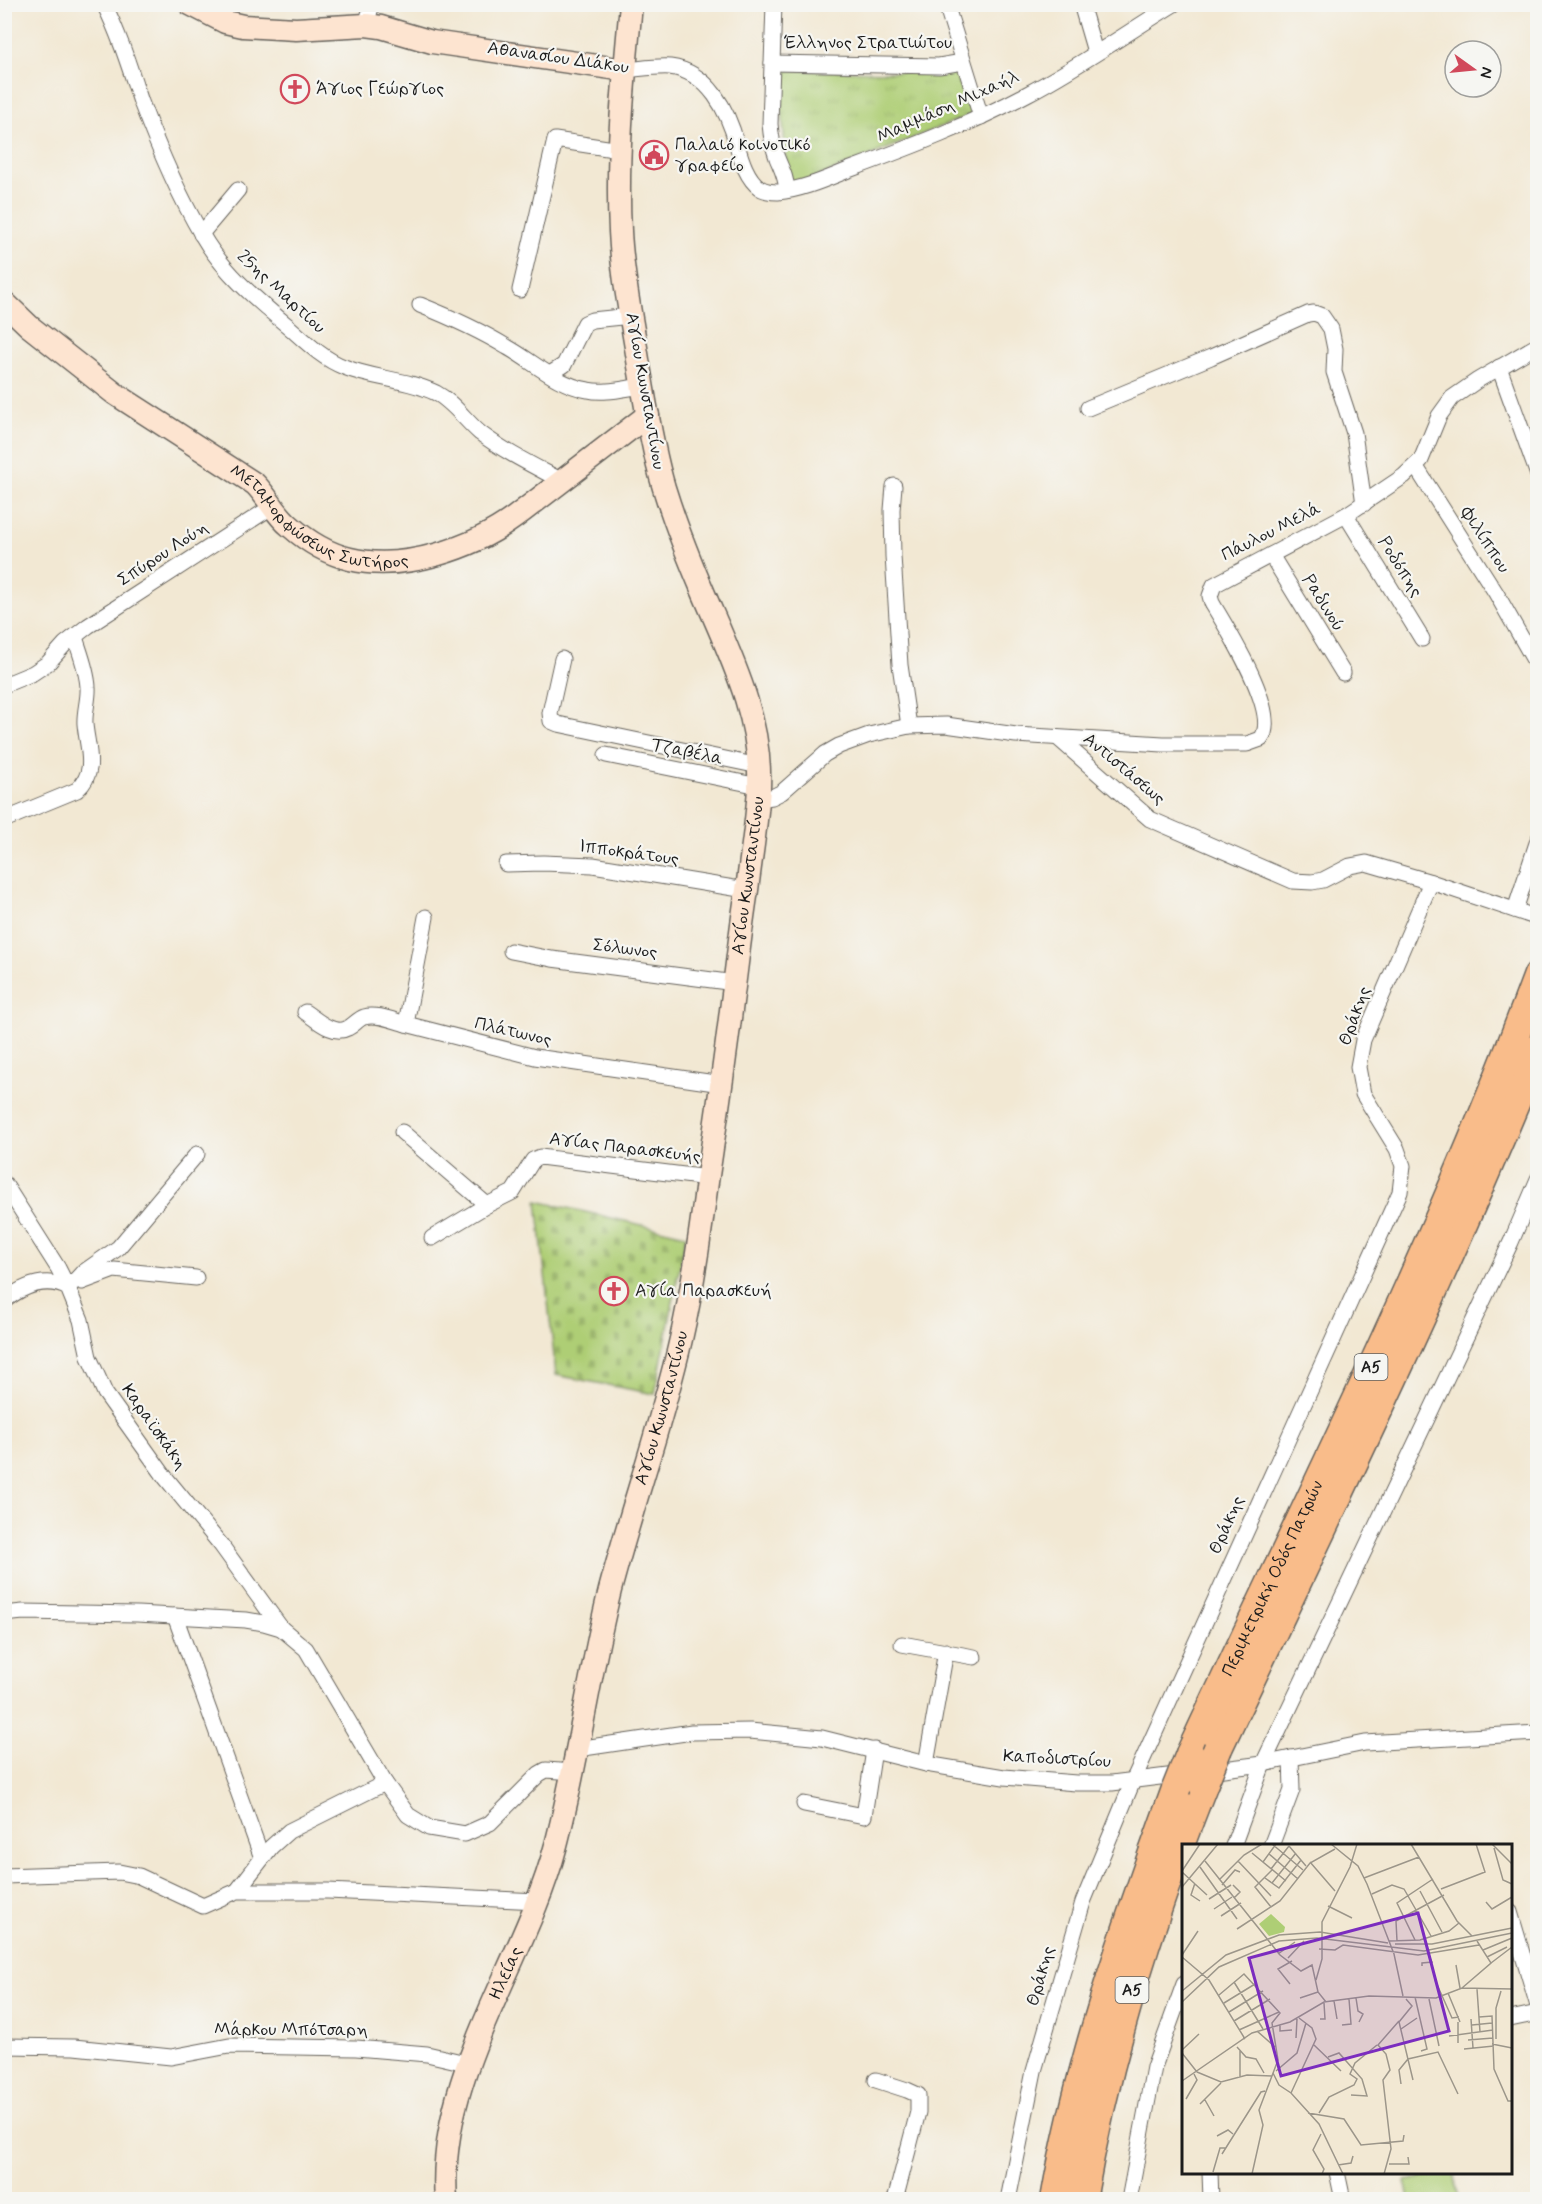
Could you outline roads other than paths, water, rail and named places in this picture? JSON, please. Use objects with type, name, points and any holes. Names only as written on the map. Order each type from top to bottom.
[{"type":"highway","name":"Περιμετρική Οδός Πατρών","points":[[1082,2199],[1106,2085],[1124,2018],[1176,1854],[1190,1787],[1190,1754],[1399,1305],[1479,1123],[1538,975]]},
{"type":"highway","name":"Περιμετρική Οδός Πατρών","points":[[1055,2199],[1073,2112],[1101,2008],[1144,1877],[1190,1787],[1218,1748],[1422,1315],[1538,1048]]},
{"type":"main road","name":"Αθανασίου Διάκου","points":[[190,4],[225,22],[243,26],[296,29],[369,15],[381,27],[432,42],[625,70]]},
{"type":"main road","name":"Αγίου Κωνσταντίνου","points":[[578,1749],[610,1591],[682,1337],[693,1279],[722,1084],[759,784],[755,730],[746,694],[675,523],[662,482],[631,316],[620,231],[620,150],[631,4]]},
{"type":"main road","name":"Μεταμορφώσεως Σωτήρος","points":[[4,302],[29,326],[114,393],[255,484],[288,525],[324,549],[350,559],[380,562],[445,552],[480,539],[495,531],[648,415]]},
{"type":"main road","name":"Ηλείας","points":[[446,2199],[445,2172],[454,2113],[470,2064],[538,1901],[555,1851],[578,1749]]},
{"type":"street","name":"25ης Μαρτίου","points":[[104,4],[115,27],[153,133],[201,234],[229,271],[265,307],[323,356],[347,368],[400,381],[435,393],[445,399],[489,439],[562,481]]},
{"type":"street","points":[[774,4],[770,124],[777,159],[784,170],[787,190]]},
{"type":"street","points":[[946,4],[981,117]]},
{"type":"street","points":[[1081,4],[1095,52]]},
{"type":"street","name":"Μαμμάση Μιχαήλ","points":[[739,154],[752,180],[760,188],[768,191],[787,190],[866,164],[981,117],[1029,93],[1174,4]]},
{"type":"street","name":"Έλληνος Στρατιώτου","points":[[772,63],[939,66],[963,62]]},
{"type":"street","name":"Αθανασίου Διάκου","points":[[625,70],[668,67],[701,79],[718,100],[727,117],[739,154]]},
{"type":"street","points":[[519,290],[535,233],[555,140],[620,150]]},
{"type":"street","points":[[201,234],[238,190]]},
{"type":"street","points":[[420,305],[507,346],[562,382],[590,391],[643,386]]},
{"type":"street","points":[[1088,408],[1308,314],[1317,314],[1324,318],[1331,329],[1335,349],[1334,372],[1354,433],[1364,504]]},
{"type":"street","points":[[550,374],[564,365],[570,357],[585,323],[592,320],[631,316]]},
{"type":"street","name":"Πάυλου Μελά","points":[[1058,738],[1163,744],[1247,744],[1261,739],[1267,728],[1264,710],[1245,660],[1212,603],[1211,590],[1218,582],[1346,515],[1416,467],[1426,451],[1444,406],[1452,398],[1538,345]]},
{"type":"street","points":[[1499,367],[1538,475]]},
{"type":"street","name":"Φιλίππου","points":[[1416,467],[1496,593],[1538,667]]},
{"type":"street","points":[[894,486],[893,556],[900,665],[909,726]]},
{"type":"street","name":"Σπύρου Λούη","points":[[4,685],[33,673],[48,663],[88,626],[273,506]]},
{"type":"street","name":"Ροδόπης","points":[[1346,515],[1422,639]]},
{"type":"street","name":"Ραδινού","points":[[1271,555],[1343,673]]},
{"type":"street","points":[[4,820],[77,790],[86,782],[90,761],[85,721],[88,684],[75,637]]},
{"type":"street","points":[[562,659],[550,721],[759,784]]},
{"type":"street","name":"Αντιστάσεως","points":[[759,784],[772,797],[782,792],[825,754],[839,746],[869,735],[909,726],[946,725],[1016,735],[1058,738],[1150,819],[1293,881],[1323,880],[1350,866],[1366,863],[1538,918]]},
{"type":"street","name":"Τζαβέλα","points":[[606,755],[759,784]]},
{"type":"street","points":[[1515,910],[1538,840]]},
{"type":"street","name":"Ιπποκράτους","points":[[506,864],[594,865],[747,890]]},
{"type":"street","name":"Θράκης","points":[[1008,2199],[1034,2071],[1083,1902],[1133,1781],[1400,1192],[1403,1166],[1397,1149],[1363,1094],[1358,1066],[1363,1040],[1431,882]]},
{"type":"street","points":[[406,1024],[426,917]]},
{"type":"street","name":"Σόλωνος","points":[[511,951],[552,959],[735,983]]},
{"type":"street","name":"Πλάτωνος","points":[[305,1012],[327,1027],[337,1030],[349,1028],[365,1017],[385,1018],[543,1059],[722,1084]]},
{"type":"street","points":[[402,1132],[487,1205]]},
{"type":"street","points":[[68,1288],[81,1274],[118,1248],[197,1154]]},
{"type":"street","name":"Αγίας Παρασκευής","points":[[432,1238],[513,1192],[526,1169],[533,1160],[540,1157],[708,1178]]},
{"type":"street","points":[[1233,1844],[1263,1764],[1506,1253],[1538,1179]]},
{"type":"street","name":"Καραϊσκάκη","points":[[4,1183],[58,1268],[68,1288],[81,1320],[92,1365],[105,1393],[165,1477],[222,1545],[281,1628]]},
{"type":"street","points":[[68,1288],[111,1270],[196,1278]]},
{"type":"street","points":[[4,1302],[32,1285],[57,1282],[68,1288]]},
{"type":"street","points":[[4,1614],[46,1612],[175,1616],[246,1620],[281,1628],[306,1649],[385,1783],[408,1815],[429,1828],[465,1834],[490,1824],[539,1774],[546,1770],[574,1772]]},
{"type":"street","points":[[175,1616],[262,1858]]},
{"type":"street","points":[[902,1644],[974,1657]]},
{"type":"street","points":[[926,1764],[946,1651]]},
{"type":"street","name":"Καποδιστρίου","points":[[578,1749],[692,1732],[729,1730],[807,1735],[926,1764],[1029,1780],[1112,1783],[1169,1774],[1263,1764],[1365,1743],[1538,1733]]},
{"type":"street","points":[[804,1804],[864,1816],[874,1750]]},
{"type":"street","points":[[1271,1844],[1292,1790],[1291,1758]]},
{"type":"street","points":[[237,1891],[278,1840],[297,1826],[385,1783]]},
{"type":"street","points":[[4,1876],[119,1872],[139,1876],[203,1906],[237,1891],[328,1891],[538,1901]]},
{"type":"street","points":[[1512,1919],[1538,2006]]},
{"type":"street","points":[[1129,2199],[1154,2067],[1182,1990]]},
{"type":"street","points":[[1512,2019],[1538,2013]]},
{"type":"street","name":"Μάρκου Μπότσαρη","points":[[4,2046],[20,2044],[74,2047],[171,2057],[229,2046],[356,2048],[428,2054],[470,2064]]},
{"type":"street","points":[[876,2080],[914,2093],[919,2100],[895,2199]]},
{"type":"street","points":[[1210,2174],[1211,2199]]},
{"type":"street","points":[[1337,2174],[1343,2199]]},
{"type":"place","name":"Άγιος Γεώργιος","points":[[295,89]]},
{"type":"place","name":"Παλαιό κοινοτικό γραφείο","points":[[654,155]]},
{"type":"place","name":"Αγία Παρασκευή","points":[[614,1291]]}]
